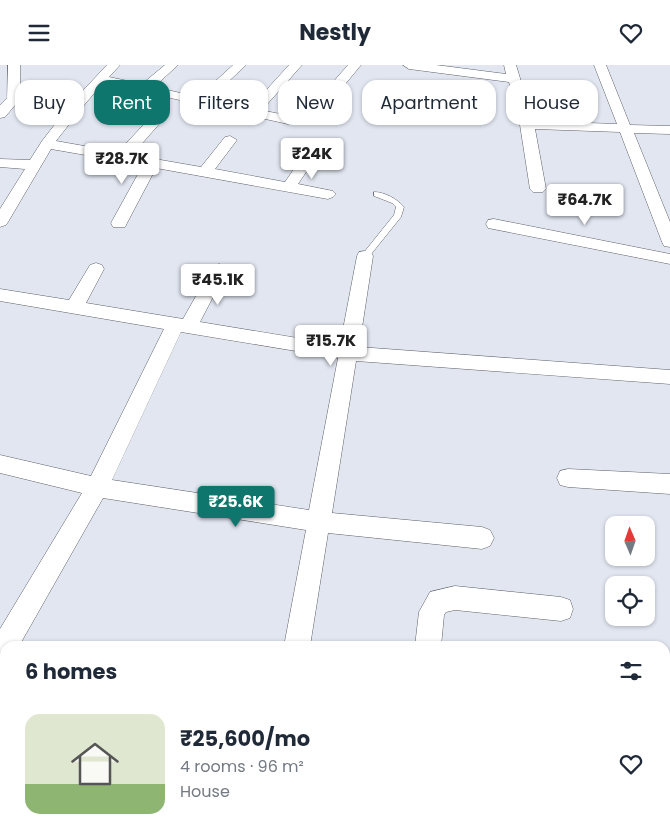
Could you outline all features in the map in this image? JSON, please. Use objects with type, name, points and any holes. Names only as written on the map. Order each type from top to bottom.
[{"type":"street","points":[[0,114],[7,104],[13,100],[14,65]]},
{"type":"street","points":[[84,97],[114,65]]},
{"type":"street","points":[[154,80],[172,65]]},
{"type":"street","points":[[224,80],[240,65]]},
{"type":"street","points":[[268,96],[296,65]]},
{"type":"street","points":[[268,115],[288,120],[311,113],[318,108],[356,65]]},
{"type":"street","points":[[409,65],[514,79],[510,65]]},
{"type":"street","points":[[600,65],[670,242]]},
{"type":"street","points":[[100,79],[104,80]]},
{"type":"street","points":[[0,222],[33,165],[62,125]]},
{"type":"street","points":[[122,157],[150,125]]},
{"type":"street","points":[[538,189],[527,125],[670,130]]},
{"type":"street","points":[[206,171],[230,140]]},
{"type":"street","points":[[47,144],[328,194]]},
{"type":"street","points":[[289,187],[310,156]]},
{"type":"street","points":[[119,223],[152,162]]},
{"type":"street","points":[[0,163],[33,165]]},
{"type":"street","points":[[494,225],[670,259]]},
{"type":"street","points":[[298,641],[365,256]]},
{"type":"street","points":[[74,308],[96,269]]},
{"type":"street","points":[[8,641],[97,487],[182,326],[219,270]]},
{"type":"street","points":[[0,295],[347,353],[670,377]]},
{"type":"street","points":[[0,464],[97,487],[320,522],[482,538]]},
{"type":"street","points":[[568,477],[670,484]]},
{"type":"street","points":[[429,641],[432,612],[439,601],[455,598],[561,609]]},
{"type":"lane","points":[[365,256],[398,215],[400,207],[395,201],[377,194]]}]
